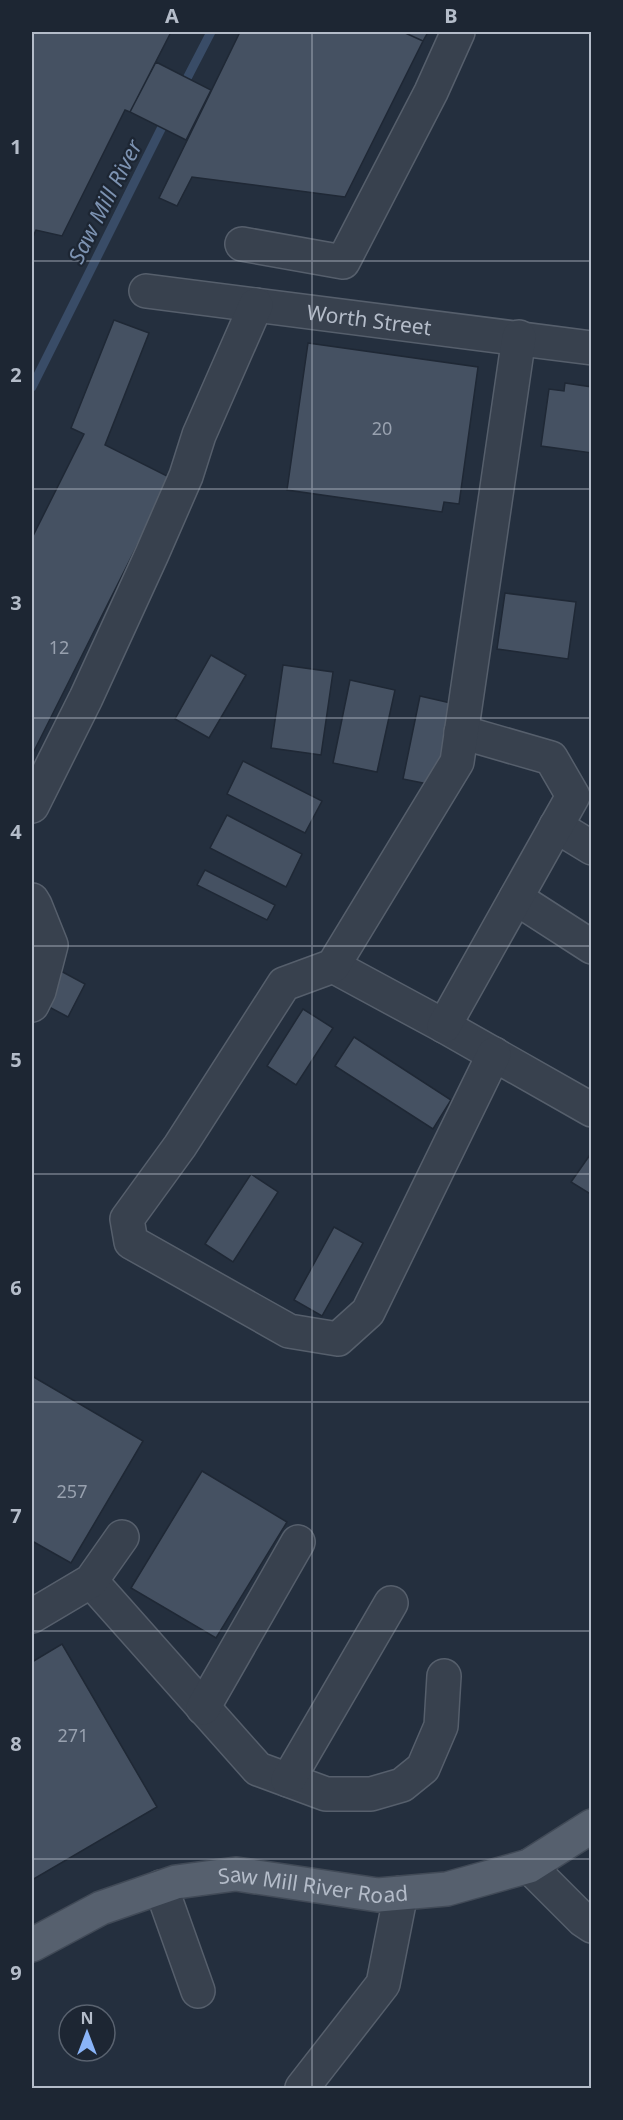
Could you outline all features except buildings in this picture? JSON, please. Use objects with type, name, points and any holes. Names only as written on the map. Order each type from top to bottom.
[{"type":"main road","name":"Saw Mill River Road","points":[[32,1945],[101,1908],[176,1882],[236,1874],[378,1895],[447,1889],[529,1866],[591,1826]]},
{"type":"street","points":[[242,244],[343,262],[431,92],[458,32]]},
{"type":"street","name":"Worth Street","points":[[146,291],[591,348]]},
{"type":"street","points":[[32,806],[86,699],[152,554],[186,476],[199,435],[256,305]]},
{"type":"street","points":[[494,1054],[368,1312],[338,1339],[289,1331],[131,1242],[127,1219],[180,1146],[284,984],[333,966],[457,762],[519,338]]},
{"type":"street","points":[[444,1026],[573,796],[551,758],[461,732]]},
{"type":"street","points":[[556,826],[591,848]]},
{"type":"street","points":[[516,898],[591,946]]},
{"type":"street","points":[[32,900],[51,945],[39,992],[32,1005]]},
{"type":"street","points":[[333,966],[591,1110]]},
{"type":"street","points":[[32,1616],[91,1581],[122,1537]]},
{"type":"street","points":[[203,1708],[298,1542]]},
{"type":"street","points":[[91,1581],[258,1769],[326,1794],[371,1794],[402,1785],[423,1768],[441,1726],[444,1676]]},
{"type":"street","points":[[288,1780],[392,1603]]},
{"type":"street","points":[[529,1866],[591,1926]]},
{"type":"street","points":[[161,1887],[198,1991]]},
{"type":"street","points":[[302,2088],[383,1984],[401,1893]]},
{"type":"waterway","name":"Saw Mill River","points":[[182,88],[211,32]]},
{"type":"waterway","name":"Saw Mill River","points":[[32,387],[166,119]]}]
